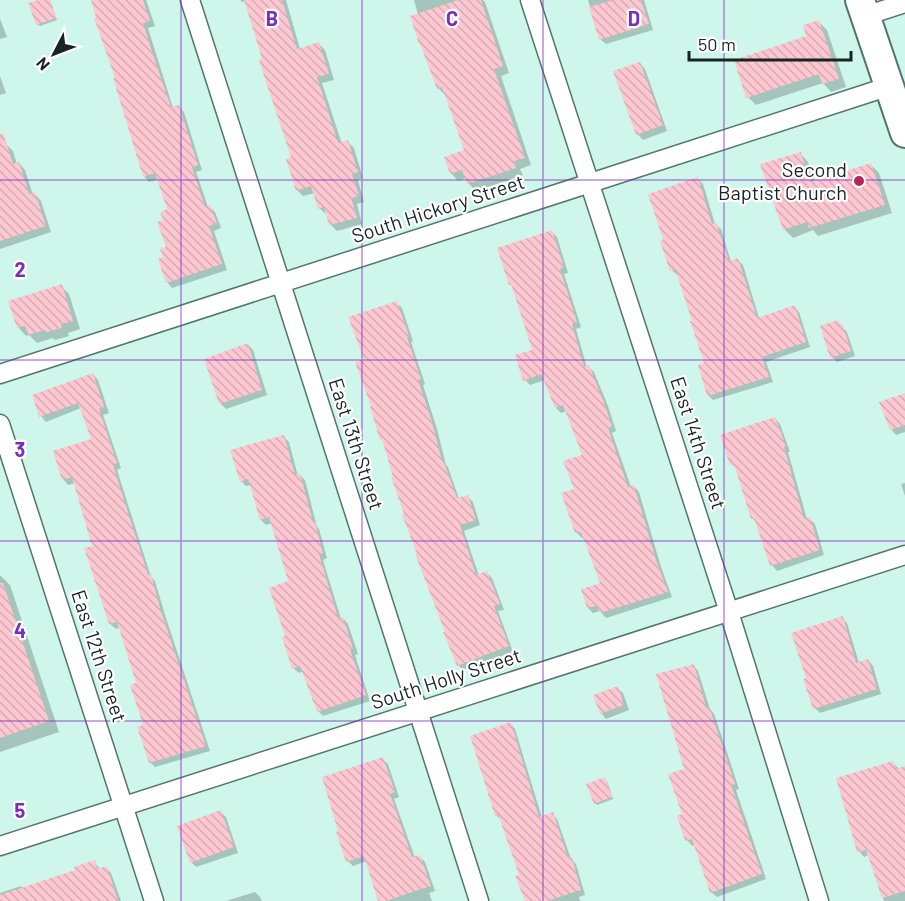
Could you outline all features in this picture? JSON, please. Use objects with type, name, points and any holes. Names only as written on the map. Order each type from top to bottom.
[{"type":"main road","points":[[863,8],[905,133]]},
{"type":"street","name":"East 13th Street","points":[[190,0],[479,901]]},
{"type":"street","name":"East 14th Street","points":[[530,0],[729,612],[819,901]]},
{"type":"street","points":[[863,8],[905,3]]},
{"type":"street","name":"South Hickory Street","points":[[0,374],[890,86]]},
{"type":"street","name":"East 12th Street","points":[[0,424],[154,901]]},
{"type":"street","name":"South Holly Street","points":[[0,846],[905,555]]},
{"type":"building","points":[[50,0],[56,18],[36,25],[28,3]]},
{"type":"building","points":[[91,0],[143,0],[150,21],[143,23],[154,58],[171,107],[179,105],[198,165],[192,167],[205,207],[210,205],[217,223],[209,226],[222,264],[166,283],[158,259],[163,257],[160,249],[166,247],[157,222],[163,220],[160,212],[167,209],[155,173],[143,177],[113,78],[115,78],[94,18],[96,17]]},
{"type":"building","points":[[244,0],[282,0],[297,49],[319,42],[329,74],[317,77],[338,143],[348,140],[358,172],[352,174],[359,196],[351,198],[357,218],[329,225],[324,207],[318,209],[311,186],[296,191],[286,159],[291,157],[259,60],[262,59]]},
{"type":"building","points":[[458,0],[481,0],[503,66],[494,69],[525,158],[514,161],[516,168],[467,184],[462,170],[450,174],[444,157],[464,150],[442,87],[437,89],[410,16]]},
{"type":"building","points":[[613,0],[641,0],[649,24],[599,40],[589,7]]},
{"type":"building","points":[[819,20],[839,79],[822,84],[819,74],[746,98],[734,60],[806,36],[803,25]]},
{"type":"building","points":[[640,62],[663,125],[636,135],[613,71]]},
{"type":"building","points":[[3,133],[13,164],[19,162],[29,194],[35,192],[46,226],[0,241],[0,134]]},
{"type":"building","points":[[801,152],[810,182],[871,163],[885,205],[809,228],[807,222],[783,230],[760,164]]},
{"type":"building","points":[[698,177],[712,224],[716,222],[729,261],[738,258],[757,318],[795,305],[806,342],[762,357],[769,377],[707,396],[698,365],[704,363],[690,321],[692,321],[675,269],[670,271],[648,194]]},
{"type":"building","points":[[552,230],[564,267],[560,269],[577,322],[572,324],[584,367],[589,365],[603,400],[612,426],[608,428],[628,487],[634,485],[668,592],[600,613],[597,606],[587,608],[581,589],[600,583],[581,532],[575,533],[561,493],[574,489],[563,461],[582,455],[563,405],[555,408],[541,374],[523,381],[515,355],[532,350],[497,248]]},
{"type":"building","points":[[62,284],[73,321],[61,324],[62,328],[28,335],[25,326],[17,328],[8,301]]},
{"type":"building","points":[[397,301],[409,336],[407,337],[421,379],[418,380],[442,461],[457,498],[468,495],[476,520],[460,525],[476,575],[487,571],[500,604],[494,606],[509,646],[457,666],[415,554],[417,554],[402,515],[404,514],[391,477],[393,477],[382,439],[380,440],[371,406],[355,362],[364,359],[348,317]]},
{"type":"building","points":[[838,320],[840,326],[843,325],[851,351],[830,358],[820,326]]},
{"type":"building","points":[[248,343],[262,390],[219,404],[204,359]]},
{"type":"building","points":[[93,373],[104,407],[99,409],[117,463],[113,465],[148,575],[151,574],[206,746],[149,763],[137,727],[143,725],[130,685],[136,683],[117,622],[109,624],[84,548],[92,546],[72,477],[62,480],[53,451],[91,439],[78,403],[39,417],[32,395]]},
{"type":"building","points":[[905,393],[905,425],[890,430],[879,402]]},
{"type":"building","points":[[775,417],[786,446],[784,447],[804,519],[810,517],[820,550],[770,566],[754,518],[751,519],[734,464],[730,465],[720,435]]},
{"type":"building","points":[[284,435],[295,475],[300,473],[323,553],[319,554],[338,618],[343,617],[353,649],[350,650],[366,695],[317,712],[300,666],[292,669],[282,637],[285,636],[269,588],[288,581],[269,517],[260,520],[248,479],[240,482],[230,450]]},
{"type":"building","points":[[0,583],[3,583],[49,721],[0,738]]},
{"type":"building","points":[[843,616],[856,663],[868,659],[877,689],[813,709],[803,679],[806,678],[791,633]]},
{"type":"building","points":[[694,664],[706,707],[709,707],[735,784],[731,785],[762,874],[710,893],[692,839],[685,841],[677,816],[682,814],[668,774],[684,769],[656,674]]},
{"type":"building","points":[[618,686],[624,705],[600,714],[593,695]]},
{"type":"building","points":[[511,722],[539,817],[553,812],[568,858],[572,857],[581,890],[547,901],[525,901],[515,876],[519,875],[498,814],[495,816],[470,736]]},
{"type":"building","points":[[383,757],[395,792],[390,794],[412,857],[420,855],[431,886],[385,901],[378,901],[364,856],[346,862],[322,777]]},
{"type":"building","points":[[893,761],[896,769],[905,766],[905,891],[882,898],[866,850],[857,852],[836,778]]},
{"type":"building","points":[[605,777],[612,797],[594,804],[586,784]]},
{"type":"building","points":[[221,810],[234,847],[190,863],[177,826]]},
{"type":"building","points":[[95,860],[97,869],[107,866],[118,901],[0,901],[0,895],[75,870],[74,867]]},
{"type":"place","name":"Second Baptist Church","points":[[859,181]]}]
